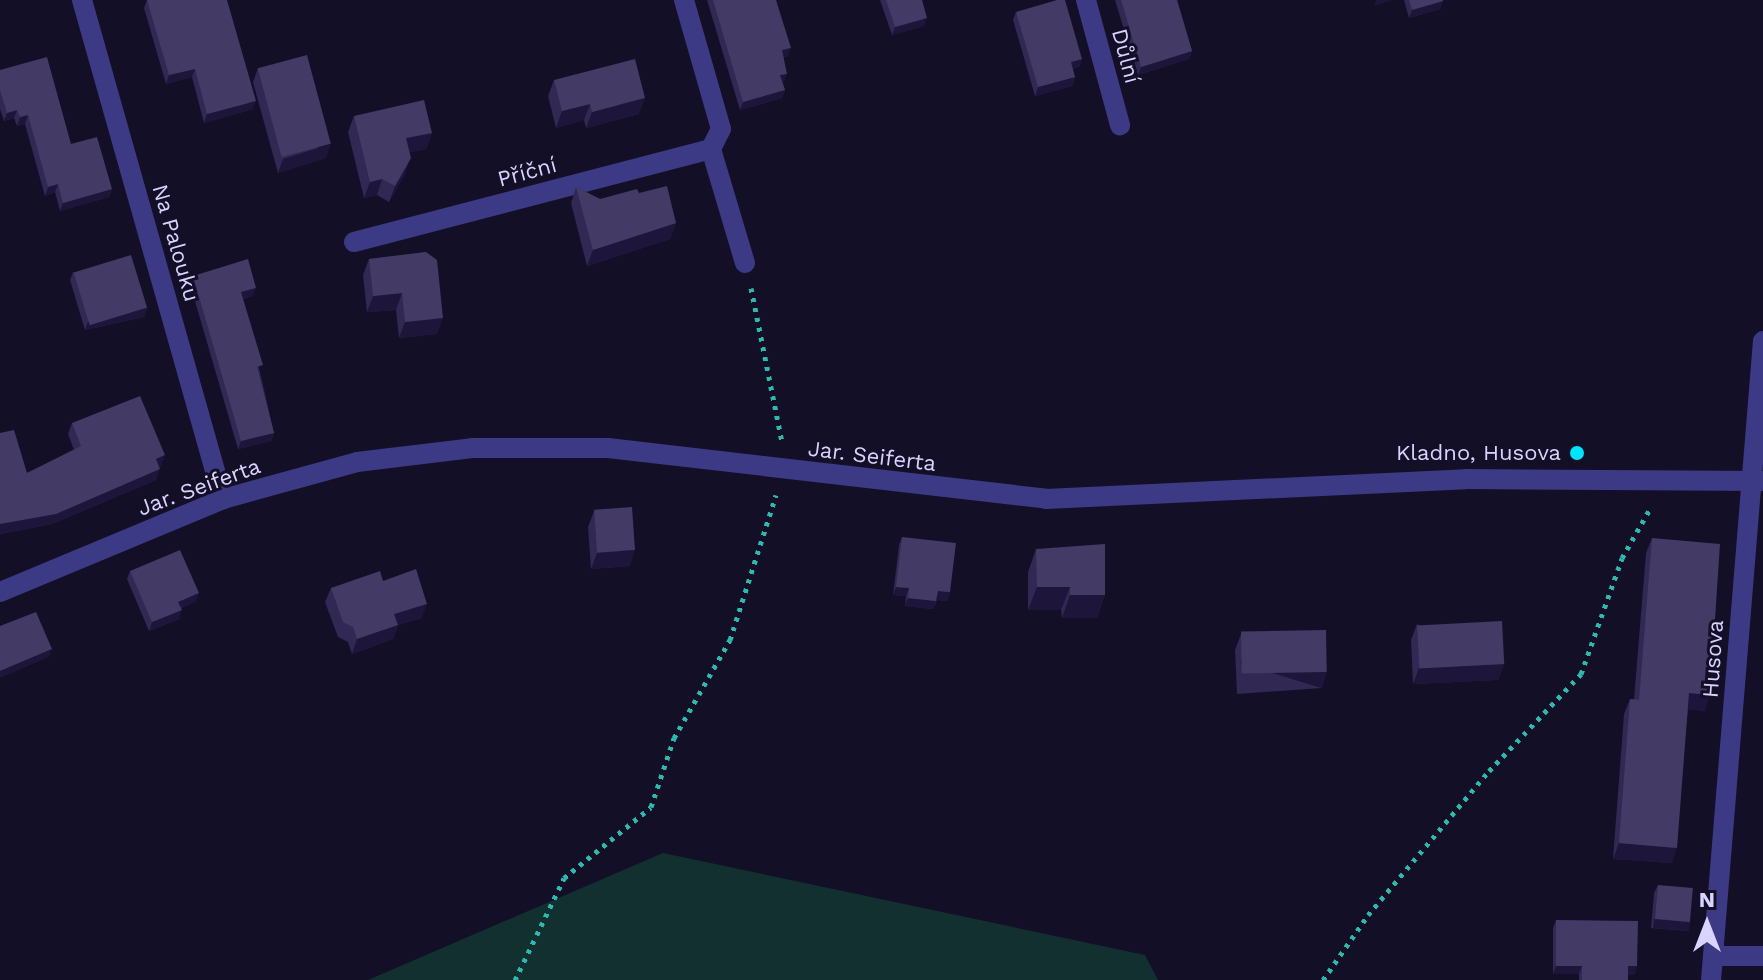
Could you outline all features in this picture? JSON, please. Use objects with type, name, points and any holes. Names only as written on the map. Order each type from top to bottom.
[{"type":"street","name":"Na Palouku","points":[[82,0],[223,499]]},
{"type":"street","points":[[684,0],[721,129],[711,149],[745,263]]},
{"type":"street","name":"Důlní","points":[[1086,0],[1120,125]]},
{"type":"street","name":"Příční","points":[[354,242],[711,149]]},
{"type":"street","name":"Husova","points":[[1711,980],[1757,481],[1763,341]]},
{"type":"street","name":"Jar. Seiferta","points":[[0,592],[223,499],[357,462],[472,448],[608,448],[1046,499],[1466,479],[1668,477],[1757,481]]},
{"type":"street","points":[[1714,956],[1763,956]]},
{"type":"path","points":[[515,980],[564,878],[651,807],[674,738],[730,640],[784,470],[780,413],[745,263]]},
{"type":"path","points":[[1323,980],[1368,915],[1489,771],[1581,674],[1622,558],[1668,477]]},
{"type":"green space","points":[[663,853],[1145,955],[1158,980],[368,980]]},
{"type":"building","points":[[147,0],[227,0],[256,101],[207,114],[195,69],[169,75]]},
{"type":"building","points":[[713,0],[776,0],[791,48],[782,50],[787,74],[780,75],[785,90],[743,102]]},
{"type":"building","points":[[886,0],[922,0],[927,18],[895,27]]},
{"type":"building","points":[[1065,0],[1082,59],[1071,62],[1075,77],[1038,87],[1016,12]]},
{"type":"building","points":[[1121,0],[1177,0],[1192,51],[1141,67]]},
{"type":"building","points":[[1409,0],[1443,0],[1443,1],[1412,10]]},
{"type":"building","points":[[307,55],[331,144],[282,157],[258,68]]},
{"type":"building","points":[[47,57],[71,144],[97,137],[112,189],[63,203],[58,184],[48,187],[28,115],[20,117],[17,110],[7,113],[0,90],[0,70]]},
{"type":"building","points":[[635,59],[645,98],[592,112],[590,104],[562,111],[554,80]]},
{"type":"building","points":[[424,100],[432,133],[406,138],[411,158],[395,186],[382,179],[370,182],[354,116]]},
{"type":"building","points":[[667,186],[676,223],[593,250],[576,187],[600,199],[637,189],[639,193]]},
{"type":"building","points":[[426,252],[437,260],[443,318],[405,322],[402,293],[373,296],[369,259]]},
{"type":"building","points":[[131,255],[147,308],[90,325],[74,273]]},
{"type":"building","points":[[248,259],[256,288],[241,292],[263,365],[257,367],[274,433],[241,441],[193,276]]},
{"type":"building","points":[[140,396],[165,455],[156,459],[160,469],[56,514],[0,524],[0,433],[14,430],[27,473],[81,446],[72,423]]},
{"type":"building","points":[[632,507],[635,550],[597,553],[594,510]]},
{"type":"building","points":[[902,537],[956,543],[950,592],[938,591],[936,601],[908,598],[909,588],[896,587]]},
{"type":"building","points":[[1652,538],[1720,544],[1710,695],[1689,693],[1677,848],[1619,843],[1630,699],[1639,700]]},
{"type":"building","points":[[1105,544],[1105,595],[1070,595],[1070,587],[1037,587],[1036,549]]},
{"type":"building","points":[[180,550],[199,593],[178,602],[182,610],[152,622],[130,571]]},
{"type":"building","points":[[416,569],[427,604],[394,614],[398,625],[357,639],[353,627],[343,622],[331,588],[380,571],[383,581]]},
{"type":"building","points":[[36,612],[52,649],[0,671],[0,626]]},
{"type":"building","points":[[1502,621],[1504,664],[1419,668],[1417,625]]},
{"type":"building","points":[[1326,630],[1327,672],[1242,673],[1241,631]]},
{"type":"building","points":[[1658,885],[1693,888],[1690,922],[1655,919]]},
{"type":"building","points":[[1556,920],[1638,921],[1637,966],[1628,966],[1628,980],[1582,980],[1582,966],[1556,966]]},
{"type":"place","name":"Kladno, Husova","points":[[1577,453]]}]
